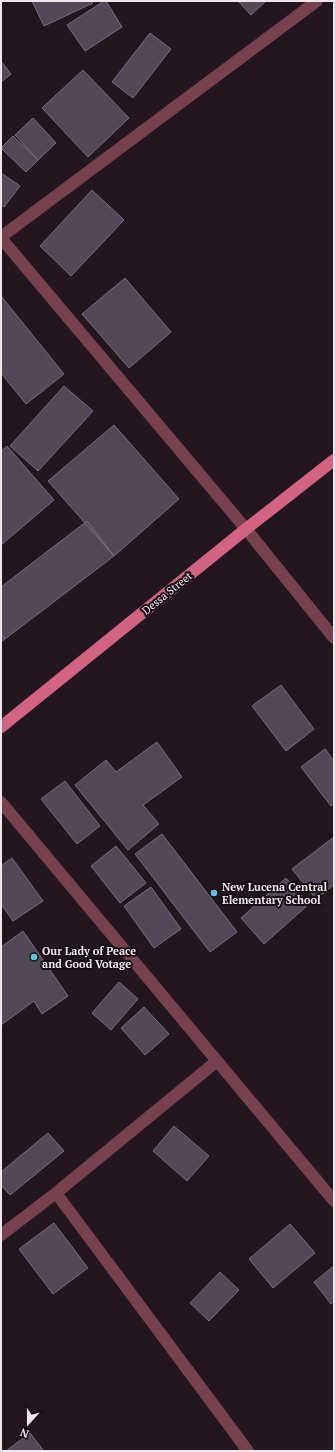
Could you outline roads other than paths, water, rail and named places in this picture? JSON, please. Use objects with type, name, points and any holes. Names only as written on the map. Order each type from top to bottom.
[{"type":"main road","name":"Dessa Street","points":[[1,727],[246,529],[334,460]]},
{"type":"street","points":[[317,1],[1,237],[246,529],[334,638]]},
{"type":"street","points":[[1,802],[334,1201]]},
{"type":"street","points":[[3,1230],[56,1193],[216,1061]]},
{"type":"street","points":[[56,1193],[248,1451]]},
{"type":"place","name":"New Lucena Central Elementary School","points":[[214,893]]},
{"type":"place","name":"Our Lady of Peace and Good Votage","points":[[34,957]]}]
